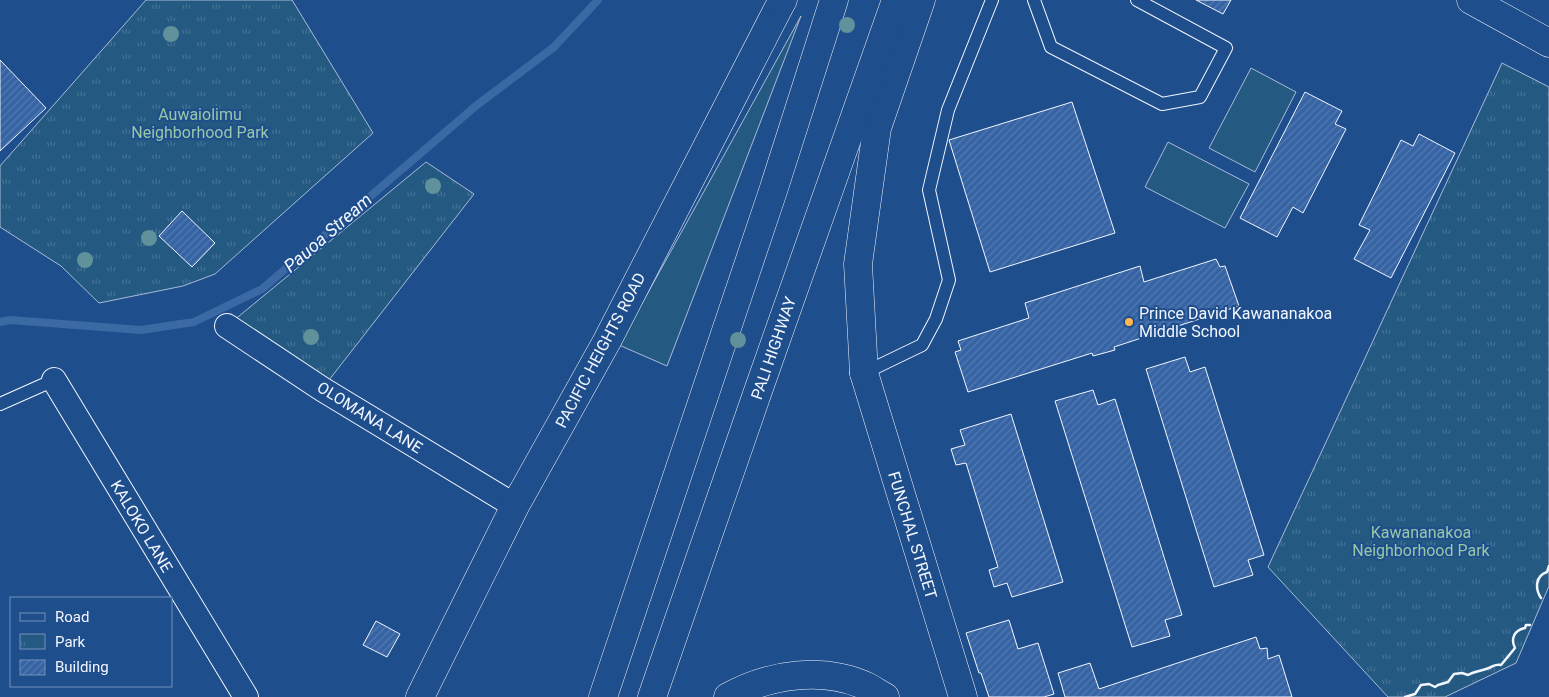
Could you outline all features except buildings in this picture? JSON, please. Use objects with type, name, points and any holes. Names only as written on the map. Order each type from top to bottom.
[{"type":"main road","points":[[603,697],[773,191],[834,0]]},
{"type":"main road","name":"PALI HIGHWAY","points":[[652,697],[896,0]]},
{"type":"main road","name":"FUNCHAL STREET","points":[[920,0],[877,128],[858,264],[864,373],[963,697]]},
{"type":"main road","points":[[1471,0],[1549,43]]},
{"type":"main road","name":"PACIFIC HEIGHTS ROAD","points":[[420,697],[515,506],[607,341],[782,2]]},
{"type":"main road","points":[[728,697],[754,684],[773,679],[817,674],[841,678],[868,687],[885,697]]},
{"type":"street","name":"OLOMANA LANE","points":[[227,326],[322,389],[515,506]]},
{"type":"street","name":"KALOKO LANE","points":[[54,380],[246,697]]},
{"type":"lane","points":[[864,373],[922,345],[936,319],[948,280],[930,190],[948,110],[992,0]]},
{"type":"lane","points":[[1034,0],[1051,46],[1162,104],[1200,97],[1226,48],[1137,0]]},
{"type":"lane","points":[[0,404],[54,380]]},
{"type":"green space","name":"Auwaiolimu Neighborhood Park","points":[[146,0],[292,0],[373,133],[215,274],[183,286],[99,303],[61,266],[0,227],[0,166]]},
{"type":"green space","points":[[801,16],[667,366],[619,345]]},
{"type":"green space","name":"Kawananakoa Neighborhood Park","points":[[1502,63],[1549,87],[1549,586],[1516,663],[1445,697],[1388,697],[1268,567]]},
{"type":"green space","points":[[1251,68],[1296,92],[1255,172],[1209,148]]},
{"type":"green space","points":[[1168,142],[1249,184],[1225,228],[1145,187]]},
{"type":"green space","points":[[426,162],[474,194],[322,389],[227,326]]},
{"type":"waterway","name":"Pauoa Stream","points":[[0,322],[10,320],[141,330],[194,322],[262,289],[477,105],[554,47],[598,0]]},
{"type":"wall","points":[[1541,598],[1537,583],[1540,576],[1547,572],[1549,566]]},
{"type":"wall","points":[[1405,697],[1415,694],[1421,685],[1429,684],[1435,687],[1448,682],[1454,674],[1462,673],[1468,675],[1501,665],[1515,648],[1514,635],[1525,628],[1526,625],[1530,625]]},
{"type":"place","name":"Prince David Kawananakoa Middle School","points":[[1129,322]]}]
